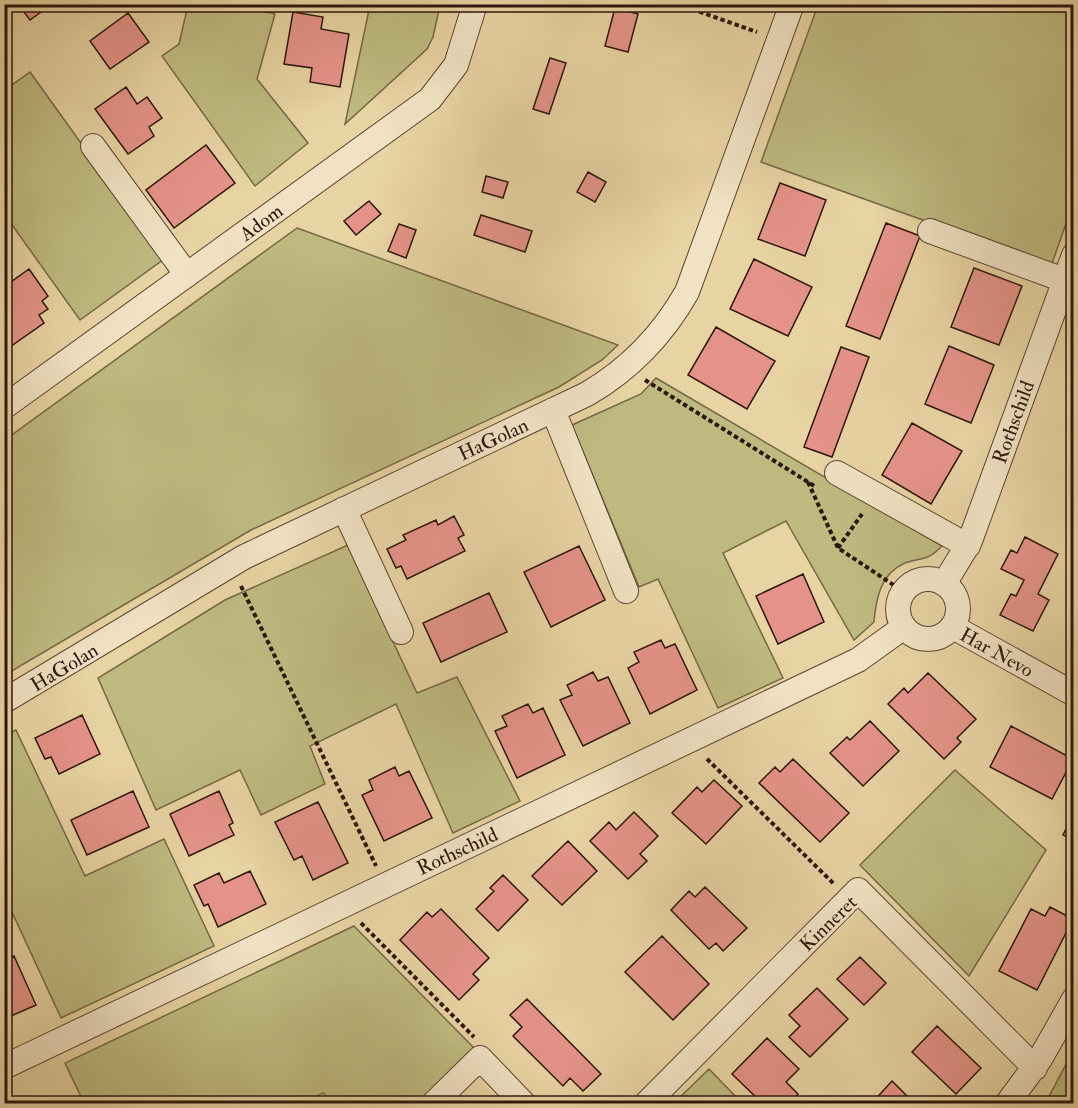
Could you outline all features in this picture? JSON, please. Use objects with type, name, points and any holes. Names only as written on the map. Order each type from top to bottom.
[{"type":"street","name":"Adom","points":[[4,406],[430,99],[456,65],[475,4]]},
{"type":"street","name":"HaGolan","points":[[4,701],[84,656],[231,564],[587,394],[626,368],[659,334],[687,292],[792,4]]},
{"type":"street","points":[[93,146],[187,275]]},
{"type":"street","points":[[930,231],[1064,280]]},
{"type":"street","name":"Rothschild","points":[[944,584],[968,546],[1074,255]]},
{"type":"street","points":[[553,410],[626,591]]},
{"type":"street","points":[[831,483],[968,546]]},
{"type":"street","points":[[344,509],[401,632]]},
{"type":"street","points":[[924,580],[944,584],[952,592],[958,604],[953,627],[942,636],[928,639],[915,636],[904,627],[899,609],[904,592],[911,585],[924,580]]},
{"type":"street","name":"Rothschild","points":[[4,1066],[863,658],[904,627]]},
{"type":"street","name":"Har Nevo","points":[[953,627],[1074,694]]},
{"type":"street","name":"Kinneret","points":[[646,1104],[858,891],[1035,1068]]},
{"type":"street","points":[[1007,1104],[1035,1068],[1074,999]]},
{"type":"street","points":[[433,1104],[480,1058],[524,1104]]},
{"type":"path","points":[[678,4],[779,40]]},
{"type":"path","points":[[626,368],[807,482],[831,483]]},
{"type":"path","points":[[807,482],[838,548],[904,592]]},
{"type":"path","points":[[838,548],[863,514],[853,509]]},
{"type":"path","points":[[231,564],[385,885]]},
{"type":"path","points":[[688,741],[850,899]]},
{"type":"path","points":[[344,905],[481,1045],[480,1058]]},
{"type":"shaded area","points":[[188,5],[233,5],[275,14],[257,79],[308,143],[255,186],[162,56],[179,44]]},
{"type":"shaded area","points":[[370,5],[440,5],[433,37],[427,49],[345,124]]},
{"type":"shaded area","points":[[818,5],[1073,5],[1073,204],[1051,266],[761,162]]},
{"type":"shaded area","points":[[30,72],[164,259],[80,320],[5,215],[5,90]]},
{"type":"shaded area","points":[[297,228],[618,345],[602,360],[559,387],[251,530],[5,675],[5,440]]},
{"type":"shaded area","points":[[656,378],[942,546],[928,557],[905,563],[890,573],[878,595],[874,622],[854,640],[786,521],[723,553],[783,678],[718,708],[658,579],[639,587],[572,425],[641,394]]},
{"type":"shaded area","points":[[348,545],[417,693],[457,677],[520,801],[453,833],[396,704],[310,746],[325,784],[261,815],[240,770],[156,810],[98,678],[225,600]]},
{"type":"shaded area","points":[[16,730],[85,876],[164,839],[214,946],[61,1018],[5,897],[5,735]]},
{"type":"shaded area","points":[[955,770],[1046,850],[969,976],[860,865]]},
{"type":"shaded area","points":[[354,926],[475,1049],[422,1104],[333,1103],[323,1093],[302,1104],[84,1103],[65,1063]]},
{"type":"shaded area","points":[[1073,1051],[1073,1103],[1044,1103],[1047,1100]]},
{"type":"shaded area","points":[[709,1069],[742,1103],[674,1103]]},
{"type":"building","points":[[18,4],[52,4],[30,20]]},
{"type":"building","points":[[615,8],[638,14],[628,52],[605,46]]},
{"type":"building","points":[[293,12],[323,17],[321,29],[349,34],[340,87],[310,82],[312,68],[284,64]]},
{"type":"building","points":[[128,13],[149,42],[110,69],[90,41]]},
{"type":"building","points":[[550,58],[566,63],[549,114],[533,109]]},
{"type":"building","points":[[126,87],[137,104],[147,97],[162,118],[149,127],[154,136],[128,154],[95,109]]},
{"type":"building","points":[[206,145],[235,183],[174,228],[146,190]]},
{"type":"building","points":[[588,172],[606,182],[595,202],[577,192]]},
{"type":"building","points":[[486,176],[508,182],[503,198],[482,192]]},
{"type":"building","points":[[780,183],[826,200],[805,256],[758,239]]},
{"type":"building","points":[[369,201],[381,214],[356,235],[344,221]]},
{"type":"building","points":[[481,215],[532,231],[525,252],[474,235]]},
{"type":"building","points":[[886,223],[920,236],[880,339],[846,326]]},
{"type":"building","points":[[399,224],[416,230],[406,258],[388,251]]},
{"type":"building","points":[[754,259],[812,287],[788,336],[730,309]]},
{"type":"building","points":[[974,268],[1022,286],[999,345],[951,327]]},
{"type":"building","points":[[29,269],[48,296],[42,301],[48,309],[39,315],[44,323],[4,351],[4,287]]},
{"type":"building","points":[[716,327],[775,361],[747,409],[688,375]]},
{"type":"building","points":[[949,346],[994,365],[971,423],[925,404]]},
{"type":"building","points":[[841,347],[869,357],[832,457],[804,447]]},
{"type":"building","points":[[912,423],[962,451],[931,504],[882,475]]},
{"type":"building","points":[[454,516],[464,535],[458,538],[465,551],[407,579],[401,566],[396,568],[387,549],[406,540],[403,535],[436,520],[438,525]]},
{"type":"building","points":[[1025,537],[1058,554],[1038,594],[1049,600],[1033,631],[1000,615],[1011,594],[1016,596],[1024,580],[1001,569],[1011,550],[1017,553]]},
{"type":"building","points":[[579,546],[605,600],[551,627],[524,572]]},
{"type":"building","points":[[803,574],[824,622],[778,644],[756,596]]},
{"type":"building","points":[[489,593],[507,632],[441,662],[423,623]]},
{"type":"building","points":[[661,640],[665,648],[675,644],[697,690],[650,714],[628,668],[639,662],[634,652]]},
{"type":"building","points":[[593,672],[598,681],[608,677],[630,723],[583,746],[560,700],[572,695],[567,685]]},
{"type":"building","points":[[928,673],[976,719],[957,738],[961,742],[944,759],[888,704],[904,688],[908,693]]},
{"type":"building","points":[[528,704],[533,713],[543,708],[565,755],[517,778],[495,731],[507,726],[502,716]]},
{"type":"building","points":[[82,715],[100,754],[59,774],[51,757],[45,759],[35,738]]},
{"type":"building","points":[[870,721],[899,751],[863,786],[830,753],[847,737],[850,740]]},
{"type":"building","points":[[1011,726],[1073,759],[1052,799],[990,767]]},
{"type":"building","points":[[793,759],[849,813],[820,842],[759,783],[775,767],[780,772]]},
{"type":"building","points":[[395,767],[399,776],[409,771],[432,818],[384,841],[362,795],[373,790],[369,780]]},
{"type":"building","points":[[714,780],[742,806],[706,844],[672,813],[697,787],[702,792]]},
{"type":"building","points":[[133,791],[149,827],[87,855],[71,820]]},
{"type":"building","points":[[219,791],[233,823],[229,825],[234,835],[189,856],[170,814]]},
{"type":"building","points":[[318,802],[348,863],[313,880],[302,856],[294,860],[275,822]]},
{"type":"building","points":[[634,812],[658,836],[640,854],[647,861],[628,879],[590,841],[609,822],[616,830]]},
{"type":"building","points":[[1074,817],[1074,840],[1063,835]]},
{"type":"building","points":[[568,841],[597,871],[562,905],[532,876]]},
{"type":"building","points":[[250,871],[266,904],[218,927],[208,904],[204,906],[194,885],[219,873],[224,883]]},
{"type":"building","points":[[503,875],[528,900],[498,931],[476,909],[494,891],[490,888]]},
{"type":"building","points":[[705,887],[747,928],[723,951],[716,943],[709,949],[671,910],[689,891],[695,897]]},
{"type":"building","points":[[1050,907],[1073,919],[1037,990],[999,971],[1031,909],[1045,916]]},
{"type":"building","points":[[441,909],[489,958],[473,974],[479,980],[459,1000],[400,940],[427,912],[432,917]]},
{"type":"building","points":[[662,936],[709,984],[673,1020],[625,972]]},
{"type":"building","points":[[14,956],[36,1005],[4,1019],[4,960]]},
{"type":"building","points":[[860,957],[886,983],[864,1005],[837,979]]},
{"type":"building","points":[[817,988],[848,1019],[810,1057],[789,1037],[800,1026],[789,1015]]},
{"type":"building","points":[[527,999],[601,1074],[583,1091],[570,1078],[563,1086],[513,1036],[522,1027],[510,1015]]},
{"type":"building","points":[[937,1026],[981,1068],[956,1094],[912,1052]]},
{"type":"building","points":[[767,1038],[799,1069],[786,1082],[798,1094],[789,1104],[763,1104],[732,1074]]},
{"type":"building","points":[[892,1081],[915,1104],[871,1104]]}]
